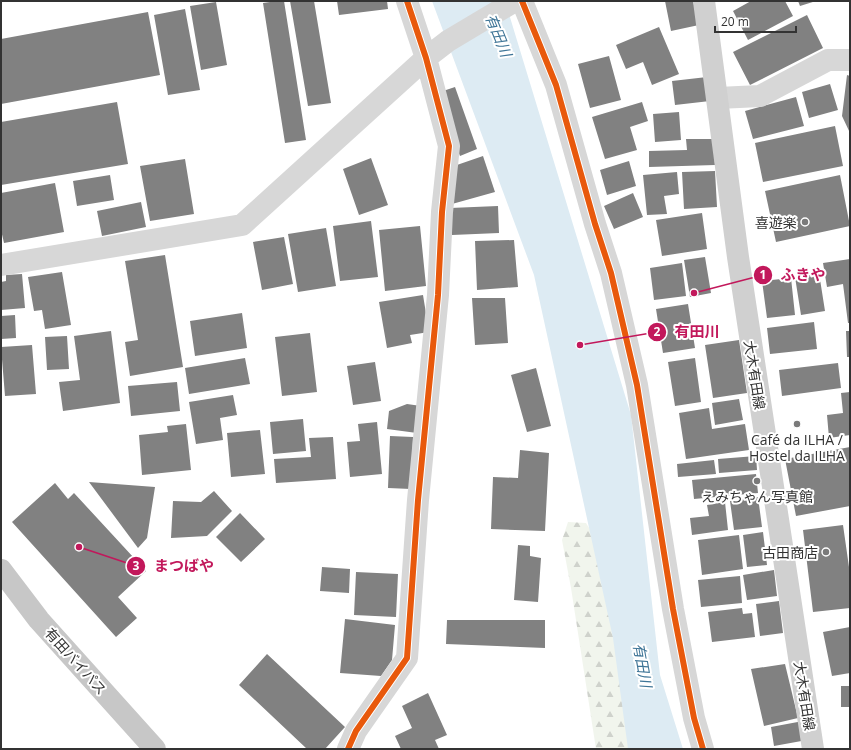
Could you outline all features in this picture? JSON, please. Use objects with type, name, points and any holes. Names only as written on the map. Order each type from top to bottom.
[{"type":"highway","name":"有田バイパス","points":[[1,570],[40,620],[155,749]]},
{"type":"main road","name":"大木有田線","points":[[704,1],[739,264],[813,749]]},
{"type":"street","points":[[348,749],[356,731],[407,658],[418,500],[437,302],[442,212],[449,146],[426,58],[407,1]]},
{"type":"street","points":[[1,265],[242,225],[426,58],[448,41],[515,1]]},
{"type":"street","points":[[522,1],[556,85],[616,296],[637,385],[673,609],[694,718],[703,749]]},
{"type":"street","points":[[718,98],[760,96],[828,60],[850,60]]},
{"type":"green space","points":[[568,522],[586,523],[610,562],[655,749],[596,749],[562,540]]},
{"type":"water","name":"有田川","points":[[432,1],[505,1],[631,415],[660,675],[683,749],[628,749],[613,638],[534,275]]},
{"type":"building","points":[[284,1],[306,140],[285,143],[263,3]]},
{"type":"building","points":[[290,1],[314,1],[331,103],[308,106]]},
{"type":"building","points":[[337,1],[387,1],[388,9],[339,15]]},
{"type":"building","points":[[665,1],[693,1],[699,25],[671,31]]},
{"type":"building","points":[[751,1],[785,1],[793,16],[748,40],[733,11]]},
{"type":"building","points":[[798,1],[816,1],[800,6]]},
{"type":"building","points":[[216,2],[227,65],[201,70],[190,6]]},
{"type":"building","points":[[185,9],[200,90],[168,95],[154,15]]},
{"type":"building","points":[[148,12],[160,75],[1,104],[1,39]]},
{"type":"building","points":[[807,15],[823,48],[750,85],[733,52]]},
{"type":"building","points":[[659,27],[679,74],[652,85],[643,62],[626,69],[616,45]]},
{"type":"building","points":[[609,56],[621,100],[590,108],[578,64]]},
{"type":"building","points":[[847,75],[850,76],[850,133],[842,116]]},
{"type":"building","points":[[707,77],[710,101],[675,105],[672,81]]},
{"type":"building","points":[[830,84],[838,110],[809,118],[802,92]]},
{"type":"building","points":[[455,87],[477,149],[460,156],[437,93]]},
{"type":"building","points":[[796,97],[804,126],[753,139],[745,111]]},
{"type":"building","points":[[117,102],[128,164],[1,185],[1,122]]},
{"type":"building","points":[[642,102],[648,121],[630,127],[637,150],[605,159],[592,117]]},
{"type":"building","points":[[679,112],[681,140],[655,142],[653,114]]},
{"type":"building","points":[[835,126],[843,166],[763,182],[755,143]]},
{"type":"building","points":[[686,139],[714,139],[715,165],[649,167],[649,151],[687,150]]},
{"type":"building","points":[[483,156],[495,192],[452,204],[454,166]]},
{"type":"building","points":[[371,158],[388,205],[359,215],[343,169]]},
{"type":"building","points":[[185,159],[194,214],[150,221],[140,166]]},
{"type":"building","points":[[629,161],[636,186],[607,195],[600,170]]},
{"type":"building","points":[[715,171],[717,207],[684,209],[682,172]]},
{"type":"building","points":[[677,172],[679,194],[664,196],[667,214],[647,215],[643,175]]},
{"type":"building","points":[[110,175],[114,200],[77,206],[73,181]]},
{"type":"building","points":[[840,175],[850,226],[776,242],[765,191]]},
{"type":"building","points":[[55,183],[64,232],[4,243],[1,230],[1,193]]},
{"type":"building","points":[[633,193],[643,217],[614,229],[604,206]]},
{"type":"building","points":[[141,202],[146,227],[102,236],[97,211]]},
{"type":"building","points":[[498,206],[499,233],[452,235],[450,208]]},
{"type":"building","points":[[702,213],[707,249],[662,256],[656,220]]},
{"type":"building","points":[[371,221],[378,277],[340,281],[333,226]]},
{"type":"building","points":[[420,226],[426,286],[385,291],[379,230]]},
{"type":"building","points":[[326,228],[336,286],[298,292],[288,234]]},
{"type":"building","points":[[284,237],[293,284],[262,290],[253,242]]},
{"type":"building","points":[[514,240],[518,287],[477,290],[475,241]]},
{"type":"building","points":[[165,255],[183,367],[130,376],[125,342],[138,340],[125,261]]},
{"type":"building","points":[[705,257],[711,293],[690,297],[684,260]]},
{"type":"building","points":[[850,259],[850,323],[848,323],[843,284],[827,287],[823,263]]},
{"type":"building","points":[[682,263],[686,296],[654,300],[650,268]]},
{"type":"building","points":[[62,272],[71,325],[45,329],[42,310],[34,311],[28,277]]},
{"type":"building","points":[[819,273],[825,311],[801,315],[795,277]]},
{"type":"building","points":[[22,274],[25,308],[1,310],[1,282],[6,281],[6,275]]},
{"type":"building","points":[[791,278],[795,315],[767,318],[762,281]]},
{"type":"building","points":[[423,295],[429,332],[410,335],[412,343],[387,348],[379,302]]},
{"type":"building","points":[[472,298],[505,298],[508,343],[475,345]]},
{"type":"building","points":[[688,304],[695,348],[663,353],[656,309]]},
{"type":"building","points":[[242,313],[247,348],[195,356],[190,321]]},
{"type":"building","points":[[15,315],[16,338],[1,339],[1,316]]},
{"type":"building","points":[[814,322],[817,349],[770,354],[767,328]]},
{"type":"building","points":[[111,331],[120,403],[63,411],[59,382],[80,380],[74,336]]},
{"type":"building","points":[[846,331],[850,331],[850,357],[847,357]]},
{"type":"building","points":[[310,333],[317,392],[282,396],[275,337]]},
{"type":"building","points":[[67,336],[69,369],[47,370],[45,337]]},
{"type":"building","points":[[739,340],[747,393],[713,398],[705,345]]},
{"type":"building","points":[[32,345],[36,394],[5,396],[1,347]]},
{"type":"building","points":[[245,358],[250,384],[189,394],[185,368]]},
{"type":"building","points":[[695,358],[701,402],[675,406],[668,362]]},
{"type":"building","points":[[375,362],[381,401],[353,405],[347,366]]},
{"type":"building","points":[[838,363],[841,388],[782,396],[779,370]]},
{"type":"building","points":[[536,368],[551,426],[527,432],[511,375]]},
{"type":"building","points":[[177,382],[180,411],[131,416],[128,386]]},
{"type":"building","points":[[850,392],[850,435],[829,438],[827,415],[843,413],[841,393]]},
{"type":"building","points":[[233,395],[237,415],[220,418],[223,440],[196,444],[189,402]]},
{"type":"building","points":[[739,399],[743,420],[715,425],[712,403]]},
{"type":"building","points":[[407,404],[421,406],[417,433],[387,429],[389,411]]},
{"type":"building","points":[[709,408],[712,429],[745,424],[749,450],[686,459],[679,413]]},
{"type":"building","points":[[303,419],[306,451],[273,454],[270,422]]},
{"type":"building","points":[[377,422],[382,474],[350,477],[347,442],[360,441],[358,424]]},
{"type":"building","points":[[186,424],[191,470],[142,475],[139,435],[168,432],[167,426]]},
{"type":"building","points":[[260,430],[265,474],[231,477],[227,433]]},
{"type":"building","points":[[390,436],[413,437],[411,489],[388,488]]},
{"type":"building","points":[[333,437],[336,479],[276,483],[274,459],[311,457],[309,438]]},
{"type":"building","points":[[850,447],[850,506],[796,516],[785,459]]},
{"type":"building","points":[[520,450],[549,453],[545,531],[491,529],[493,477],[518,478]]},
{"type":"building","points":[[756,456],[757,470],[719,473],[718,459]]},
{"type":"building","points":[[714,460],[716,474],[678,477],[677,464]]},
{"type":"building","points":[[756,474],[758,493],[694,499],[692,480]]},
{"type":"building","points":[[89,482],[155,487],[147,538],[138,548]]},
{"type":"building","points":[[55,483],[68,499],[74,493],[146,571],[118,597],[137,618],[116,637],[12,522]]},
{"type":"building","points":[[214,491],[232,511],[207,536],[171,538],[173,501],[201,502]]},
{"type":"building","points":[[758,497],[762,527],[734,530],[730,501]]},
{"type":"building","points":[[725,502],[728,530],[692,535],[690,518],[709,516],[707,505]]},
{"type":"building","points":[[240,513],[265,539],[241,562],[216,537]]},
{"type":"building","name":"古田商店","points":[[843,525],[850,574],[850,608],[813,612],[803,530]]},
{"type":"building","points":[[763,532],[767,565],[747,567],[743,535]]},
{"type":"building","points":[[739,535],[743,569],[702,575],[698,540]]},
{"type":"building","points":[[518,545],[530,546],[530,556],[541,558],[538,602],[514,600]]},
{"type":"building","points":[[322,567],[350,569],[349,593],[320,591]]},
{"type":"building","points":[[774,570],[777,596],[747,600],[743,575]]},
{"type":"building","points":[[356,572],[398,574],[396,617],[354,615]]},
{"type":"building","points":[[740,576],[742,603],[701,607],[698,580]]},
{"type":"building","points":[[779,601],[783,633],[760,636],[756,604]]},
{"type":"building","points":[[742,608],[743,614],[752,613],[755,637],[712,642],[708,612]]},
{"type":"building","points":[[345,619],[395,625],[392,660],[381,676],[340,673]]},
{"type":"building","points":[[447,620],[545,620],[545,648],[446,644]]},
{"type":"building","points":[[850,627],[850,673],[832,676],[823,632]]},
{"type":"building","points":[[267,654],[345,727],[325,749],[307,749],[239,685]]},
{"type":"building","points":[[785,664],[798,718],[764,726],[751,669]]},
{"type":"building","points":[[841,686],[850,686],[850,707],[841,707]]},
{"type":"building","points":[[428,693],[447,735],[435,740],[439,749],[401,749],[395,736],[412,728],[402,706]]},
{"type":"building","points":[[803,721],[807,740],[774,746],[771,727]]},
{"type":"cycle path","points":[[348,749],[356,731],[407,658],[418,500],[438,295],[442,212],[449,146],[426,58],[407,1]]},
{"type":"cycle path","points":[[522,1],[556,85],[595,224],[611,273],[637,385],[673,609],[694,718],[703,749]]},
{"type":"place","name":"喜遊楽","points":[[805,222]]},
{"type":"place","name":"ふきや","points":[[694,293]]},
{"type":"place","name":"有田川","points":[[580,345]]},
{"type":"place","name":"Café da ILHA / Hostel da ILHA","points":[[797,424]]},
{"type":"place","name":"えみちゃん写真館","points":[[757,481]]},
{"type":"place","name":"まつばや","points":[[79,547]]},
{"type":"place","name":"古田商店","points":[[826,552]]}]
